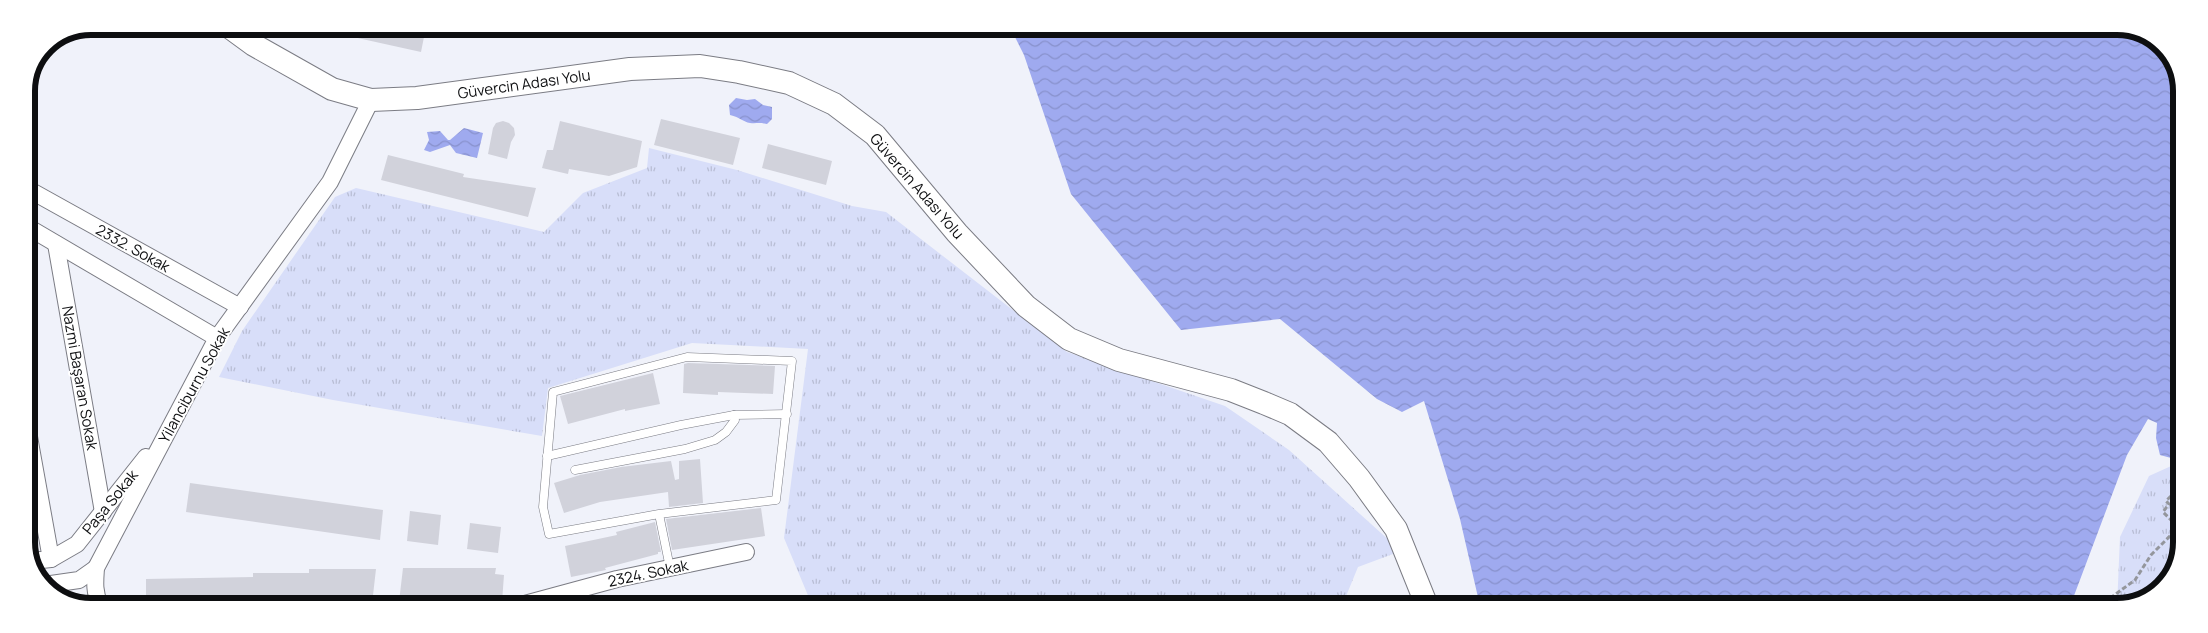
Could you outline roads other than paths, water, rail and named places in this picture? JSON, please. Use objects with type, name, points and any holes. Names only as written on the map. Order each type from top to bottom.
[{"type":"main road","name":"Güvercin Adası Yolu","points":[[240,35],[254,45],[332,89],[370,100],[417,98],[630,69],[700,66],[789,83],[834,104],[875,135],[957,233],[1026,306],[1069,339],[1119,360],[1231,390],[1264,403],[1290,414],[1328,442],[1359,478],[1396,529],[1424,598]]},
{"type":"street","name":"Yilanciburnu Sokak","points":[[97,598],[94,584],[96,568],[217,338],[330,182],[370,100]]},
{"type":"street","name":"2332. Sokak","points":[[35,193],[240,307]]},
{"type":"street","points":[[35,231],[217,338]]},
{"type":"street","name":"Nazmi Başaran Sokak","points":[[56,244],[103,512]]},
{"type":"street","name":"Paşa Sokak","points":[[38,560],[51,559],[77,544],[173,422]]},
{"type":"street","points":[[35,470],[51,559]]},
{"type":"street","name":"2324. Sokak","points":[[547,598],[617,579],[746,552]]},
{"type":"street","points":[[53,584],[79,580],[96,568]]},
{"type":"lane","points":[[687,357],[792,361],[787,414],[776,500],[659,514],[549,534],[543,507],[554,392],[687,357]]},
{"type":"lane","points":[[548,456],[680,425],[734,415],[787,414]]},
{"type":"lane","points":[[575,470],[685,449],[715,440],[726,432],[734,420],[734,415]]},
{"type":"lane","points":[[659,514],[670,568]]},
{"type":"water","points":[[1014,35],[2124,35],[2138,39],[2148,44],[2159,54],[2169,70],[2173,88],[2173,454],[2171,458],[2160,455],[2156,438],[2157,423],[2148,419],[2127,455],[2073,598],[1478,598],[1460,519],[1424,401],[1402,412],[1377,399],[1280,319],[1181,330],[1071,194],[1024,55]]},
{"type":"water","points":[[736,98],[755,99],[763,105],[772,107],[772,119],[767,124],[752,123],[730,115],[729,105]]},
{"type":"water","points":[[464,128],[483,133],[477,158],[456,153],[450,145],[430,152],[424,150],[429,140],[427,132],[440,131],[450,140]]}]
